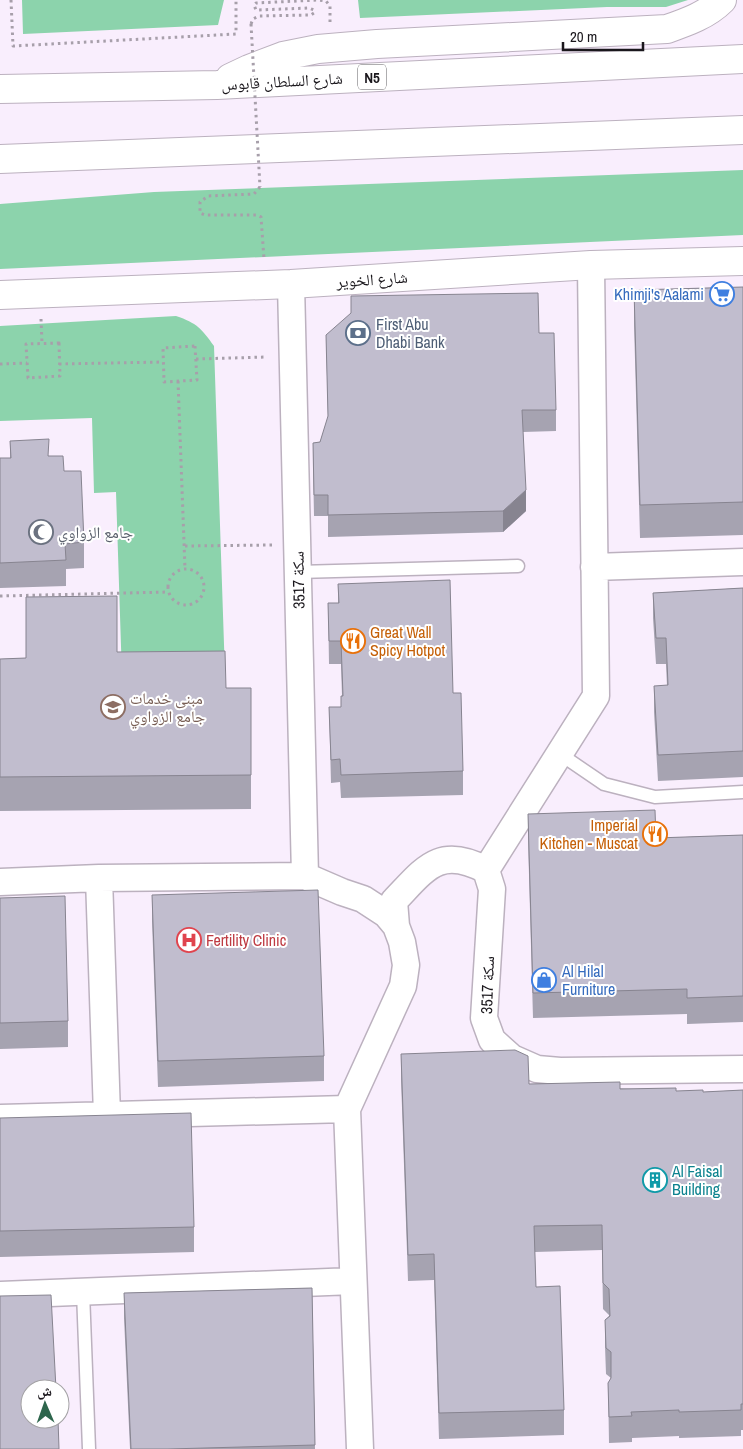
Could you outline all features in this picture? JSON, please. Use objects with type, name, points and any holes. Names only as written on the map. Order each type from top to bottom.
[{"type":"main road","points":[[217,85],[249,68],[274,59],[318,48],[667,29],[694,20],[722,0]]},
{"type":"main road","name":"شارع السلطان قابوس","points":[[0,89],[217,85],[743,59]]},
{"type":"main road","points":[[0,161],[743,130]]},
{"type":"main road","name":"شارع الخوير","points":[[0,295],[278,284],[591,265],[743,261]]},
{"type":"street","points":[[388,911],[427,867],[447,858],[471,862],[486,870],[596,696],[591,265]]},
{"type":"street","name":"سكة 3517","points":[[278,284],[293,356],[305,876]]},
{"type":"street","points":[[594,567],[743,562]]},
{"type":"street","name":"سكة 3517","points":[[486,870],[492,889],[484,1018],[492,1040],[512,1058],[537,1068],[560,1071],[743,1069]]},
{"type":"street","points":[[0,882],[99,878],[305,876],[388,911],[402,942],[406,965],[403,986],[347,1109],[360,1449]]},
{"type":"street","points":[[99,878],[106,1115]]},
{"type":"street","points":[[0,1118],[347,1109]]},
{"type":"street","points":[[0,1295],[354,1281]]},
{"type":"lane","points":[[298,572],[518,566]]},
{"type":"lane","points":[[560,754],[604,784],[655,798],[743,792]]},
{"type":"lane","points":[[84,1292],[89,1449]]},
{"type":"path","points":[[11,0],[13,46],[236,34],[236,0]]},
{"type":"path","points":[[256,10],[309,8],[314,10],[314,13],[311,15],[258,16],[253,19],[251,24],[260,187],[254,194],[208,196],[200,202],[200,213],[205,215],[256,215],[261,217],[278,284]]},
{"type":"path","points":[[59,343],[60,376],[28,378],[27,363],[26,344],[59,343]]},
{"type":"path","points":[[195,346],[197,380],[164,382],[163,362],[163,348],[195,346]]},
{"type":"path","points":[[196,359],[293,356]]},
{"type":"path","points":[[59,364],[163,362]]},
{"type":"path","points":[[0,364],[27,363]]},
{"type":"path","points":[[178,381],[185,568]]},
{"type":"path","points":[[185,546],[297,544]]},
{"type":"path","points":[[185,568],[196,572],[203,581],[203,593],[200,598],[191,604],[185,605],[174,601],[168,592],[169,578],[176,571],[185,568]]},
{"type":"path","points":[[0,596],[168,592]]},
{"type":"green space","points":[[22,0],[224,0],[218,25],[23,34]]},
{"type":"green space","points":[[358,0],[688,0],[666,7],[607,7],[360,18]]},
{"type":"green space","points":[[743,170],[743,235],[0,269],[0,204],[154,192]]},
{"type":"green space","points":[[176,316],[198,327],[214,346],[225,674],[122,677],[116,492],[94,493],[92,418],[0,421],[0,326]]},
{"type":"building","points":[[743,287],[743,502],[640,505],[634,290]]},
{"type":"building","points":[[538,293],[539,333],[554,333],[556,410],[522,410],[526,490],[503,511],[328,515],[328,495],[314,495],[313,443],[320,442],[328,416],[326,335],[351,313],[351,296]]},
{"type":"building","name":"جامع الزواوي","points":[[49,439],[48,456],[63,456],[64,471],[81,471],[84,542],[65,544],[66,560],[0,563],[0,458],[11,458],[10,441]]},
{"type":"building","points":[[450,580],[453,693],[461,693],[463,771],[341,775],[340,759],[331,760],[329,707],[341,707],[341,696],[343,696],[341,641],[329,641],[328,603],[339,603],[338,584]]},
{"type":"building","points":[[743,588],[743,751],[658,755],[654,686],[668,685],[666,638],[656,638],[653,593]]},
{"type":"building","name":"مبنى خدمات جامع الزواوي","points":[[117,596],[117,652],[225,651],[226,688],[251,688],[251,775],[0,777],[0,659],[26,658],[26,597]]},
{"type":"building","points":[[655,810],[656,838],[743,835],[743,996],[687,998],[687,989],[533,993],[528,814]]},
{"type":"building","points":[[318,890],[324,1056],[158,1061],[152,895]]},
{"type":"building","points":[[65,896],[68,1021],[0,1023],[0,898]]},
{"type":"building","points":[[515,1050],[528,1056],[529,1084],[620,1082],[620,1089],[676,1088],[676,1091],[703,1090],[703,1092],[743,1090],[743,1404],[741,1404],[741,1410],[631,1412],[632,1416],[609,1417],[608,1383],[611,1378],[611,1352],[606,1348],[605,1320],[610,1316],[609,1289],[603,1283],[602,1225],[534,1226],[536,1287],[560,1286],[564,1410],[439,1413],[434,1254],[408,1255],[401,1054]]},
{"type":"building","points":[[191,1113],[194,1227],[0,1231],[0,1118]]},
{"type":"building","points":[[312,1288],[315,1445],[131,1449],[124,1293]]},
{"type":"building","points":[[51,1295],[55,1379],[20,1379],[20,1429],[58,1429],[59,1449],[0,1449],[0,1296]]},
{"type":"place","name":"Khimji's Aalami","points":[[722,294]]},
{"type":"place","name":"First Abu Dhabi Bank","points":[[358,333]]},
{"type":"place","name":"جامع الزواوي","points":[[41,532]]},
{"type":"place","name":"Great Wall Spicy Hotpot","points":[[353,641]]},
{"type":"place","name":"مبنى خدمات جامع الزواوي","points":[[113,707]]},
{"type":"place","name":"Imperial Kitchen - Muscat","points":[[655,834]]},
{"type":"place","name":"Fertility Clinic","points":[[189,940]]},
{"type":"place","name":"Al Hilal Furniture","points":[[544,980]]},
{"type":"place","name":"Al Faisal Building","points":[[655,1180]]}]
